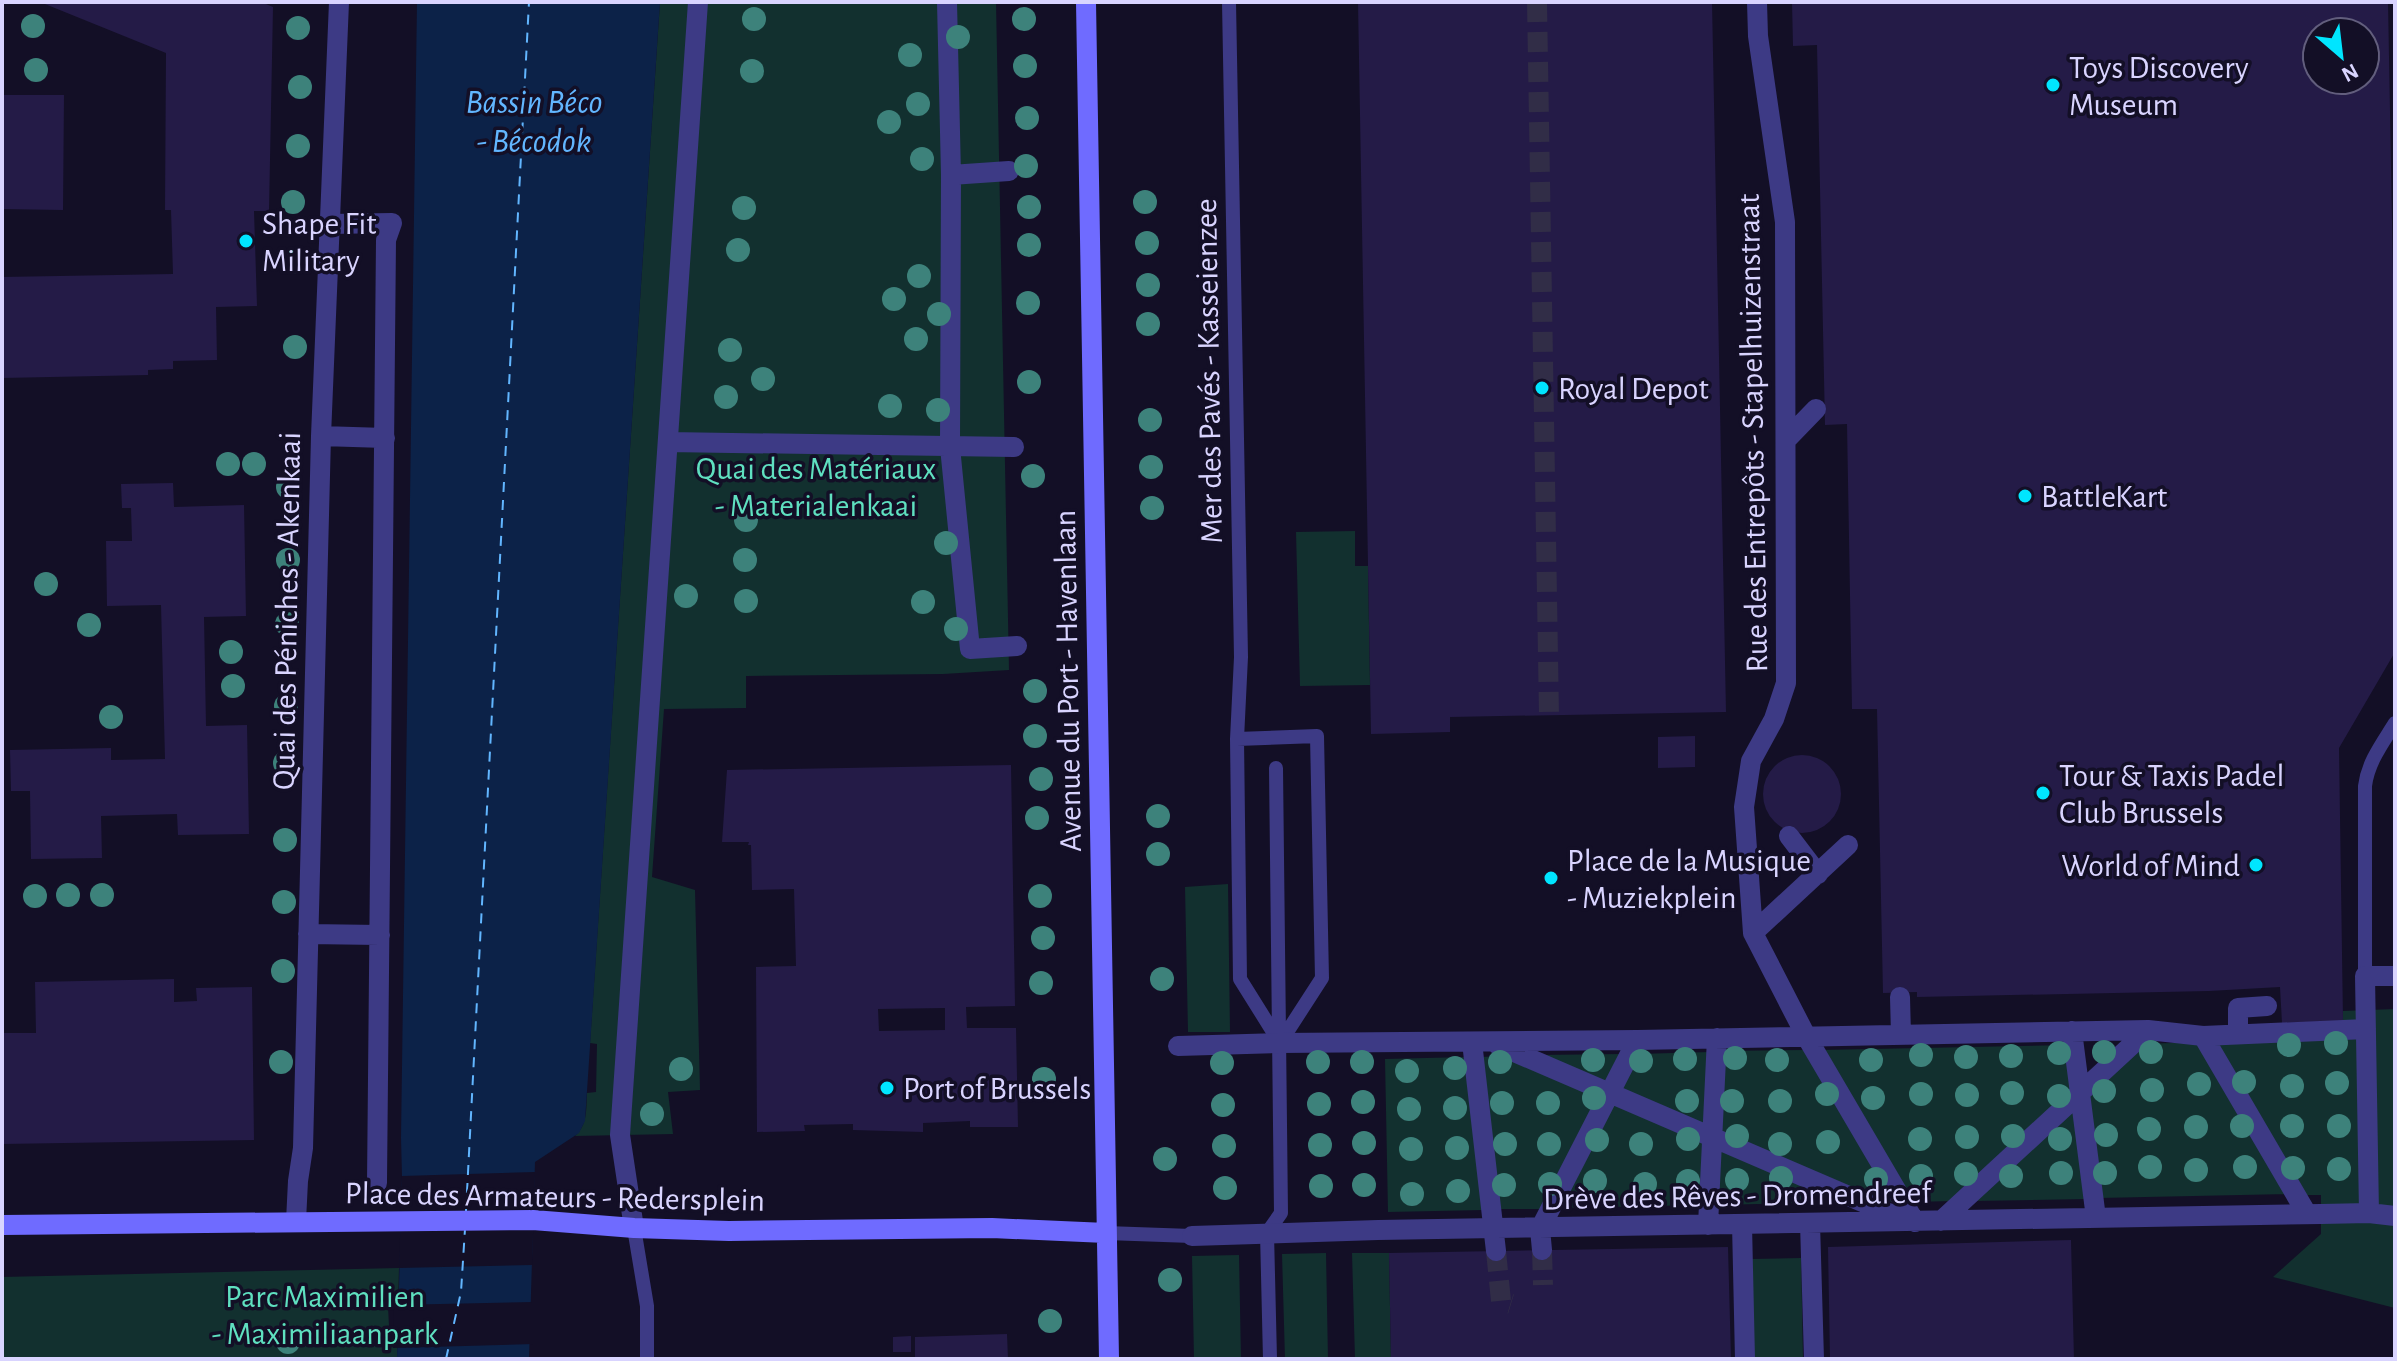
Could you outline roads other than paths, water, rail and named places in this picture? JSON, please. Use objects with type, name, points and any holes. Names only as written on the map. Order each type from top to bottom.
[{"type":"street","name":"Quai des Péniches - Akenkaai","points":[[296,1221],[303,1148],[321,436],[339,2]]},
{"type":"street","points":[[634,1228],[620,1135],[698,2]]},
{"type":"street","points":[[947,2],[951,175],[950,447],[970,649],[1017,646]]},
{"type":"street","name":"Avenue du Port - Havenlaan","points":[[1086,2],[1109,1359]]},
{"type":"street","name":"Rue des Entrepôts - Stapelhuizenstraat","points":[[1757,2],[1758,36],[1785,222],[1786,683],[1774,719],[1751,761],[1744,807],[1753,933],[1806,1036],[1912,1222]]},
{"type":"street","points":[[951,175],[1009,171]]},
{"type":"street","points":[[330,224],[392,223],[386,240],[377,1183]]},
{"type":"street","points":[[1786,440],[1816,409]]},
{"type":"street","points":[[321,436],[385,438]]},
{"type":"street","points":[[668,442],[1014,447]]},
{"type":"street","points":[[1795,835],[1811,866]]},
{"type":"street","points":[[1753,933],[1811,866],[1848,845]]},
{"type":"street","points":[[308,934],[380,935]]},
{"type":"street","points":[[2369,1213],[2365,976],[2395,976]]},
{"type":"street","points":[[1900,997],[1901,1035]]},
{"type":"street","points":[[2238,1034],[2238,1008],[2267,1006]]},
{"type":"street","points":[[1178,1046],[2148,1030],[2203,1036],[2366,1029]]},
{"type":"street","points":[[1941,1221],[2148,1030]]},
{"type":"street","points":[[2072,1031],[2096,1218]]},
{"type":"street","points":[[2203,1036],[2307,1214]]},
{"type":"street","points":[[1708,1225],[1717,1038]]},
{"type":"street","points":[[1542,1250],[1540,1229],[1637,1040]]},
{"type":"street","points":[[1481,1042],[1912,1222]]},
{"type":"street","points":[[1481,1042],[1496,1251]]},
{"type":"street","name":"Drève des Rêves - Dromendreef","points":[[1192,1236],[2307,1214],[2369,1213],[2395,1216]]},
{"type":"street","name":"Place des Armateurs - Redersplein","points":[[2,1225],[533,1220],[634,1228],[769,1232],[992,1228],[1106,1233]]},
{"type":"street","points":[[1810,1223],[1814,1359]]},
{"type":"street","points":[[1742,1224],[1745,1359]]},
{"type":"lane","name":"Mer des Pavés - Kasseienzee","points":[[1229,2],[1241,657],[1237,739],[1240,979],[1280,1043]]},
{"type":"lane","points":[[2365,976],[2365,786],[2373,758],[2395,723]]},
{"type":"lane","points":[[1237,739],[1317,736],[1322,978],[1280,1043]]},
{"type":"lane","points":[[1270,1359],[1267,1233],[1281,1213],[1276,768]]},
{"type":"lane","points":[[634,1228],[647,1306],[647,1359]]},
{"type":"lane","name":"Drève des Rêves - Dromendreef","points":[[1106,1233],[1192,1236]]},
{"type":"water","name":"Bassin Béco - Bécodok","points":[[417,2],[660,2],[585,1121],[579,1133],[535,1162],[529,1359],[397,1359]]},
{"type":"tunnel","points":[[1537,2],[1549,715]]},
{"type":"tunnel","points":[[1542,1250],[1543,1285]]},
{"type":"tunnel","points":[[1496,1251],[1501,1301],[1511,1304]]},
{"type":"place","name":"Toys Discovery Museum","points":[[2053,85]]},
{"type":"place","name":"Shape Fit Military","points":[[246,241]]},
{"type":"place","name":"Royal Depot","points":[[1542,388]]},
{"type":"place","name":"BattleKart","points":[[2025,496]]},
{"type":"place","name":"Tour & Taxis Padel Club Brussels","points":[[2043,793]]},
{"type":"place","name":"World of Mind","points":[[2256,865]]},
{"type":"place","name":"Place de la Musique - Muziekplein","points":[[1551,878]]},
{"type":"place","name":"Port of Brussels","points":[[887,1088]]},
{"type":"park label","name":"Quai des Matériaux - Materialenkaai","points":[[816,486]]},
{"type":"park label","name":"Parc Maximilien - Maximiliaanpark","points":[[325,1314]]}]
